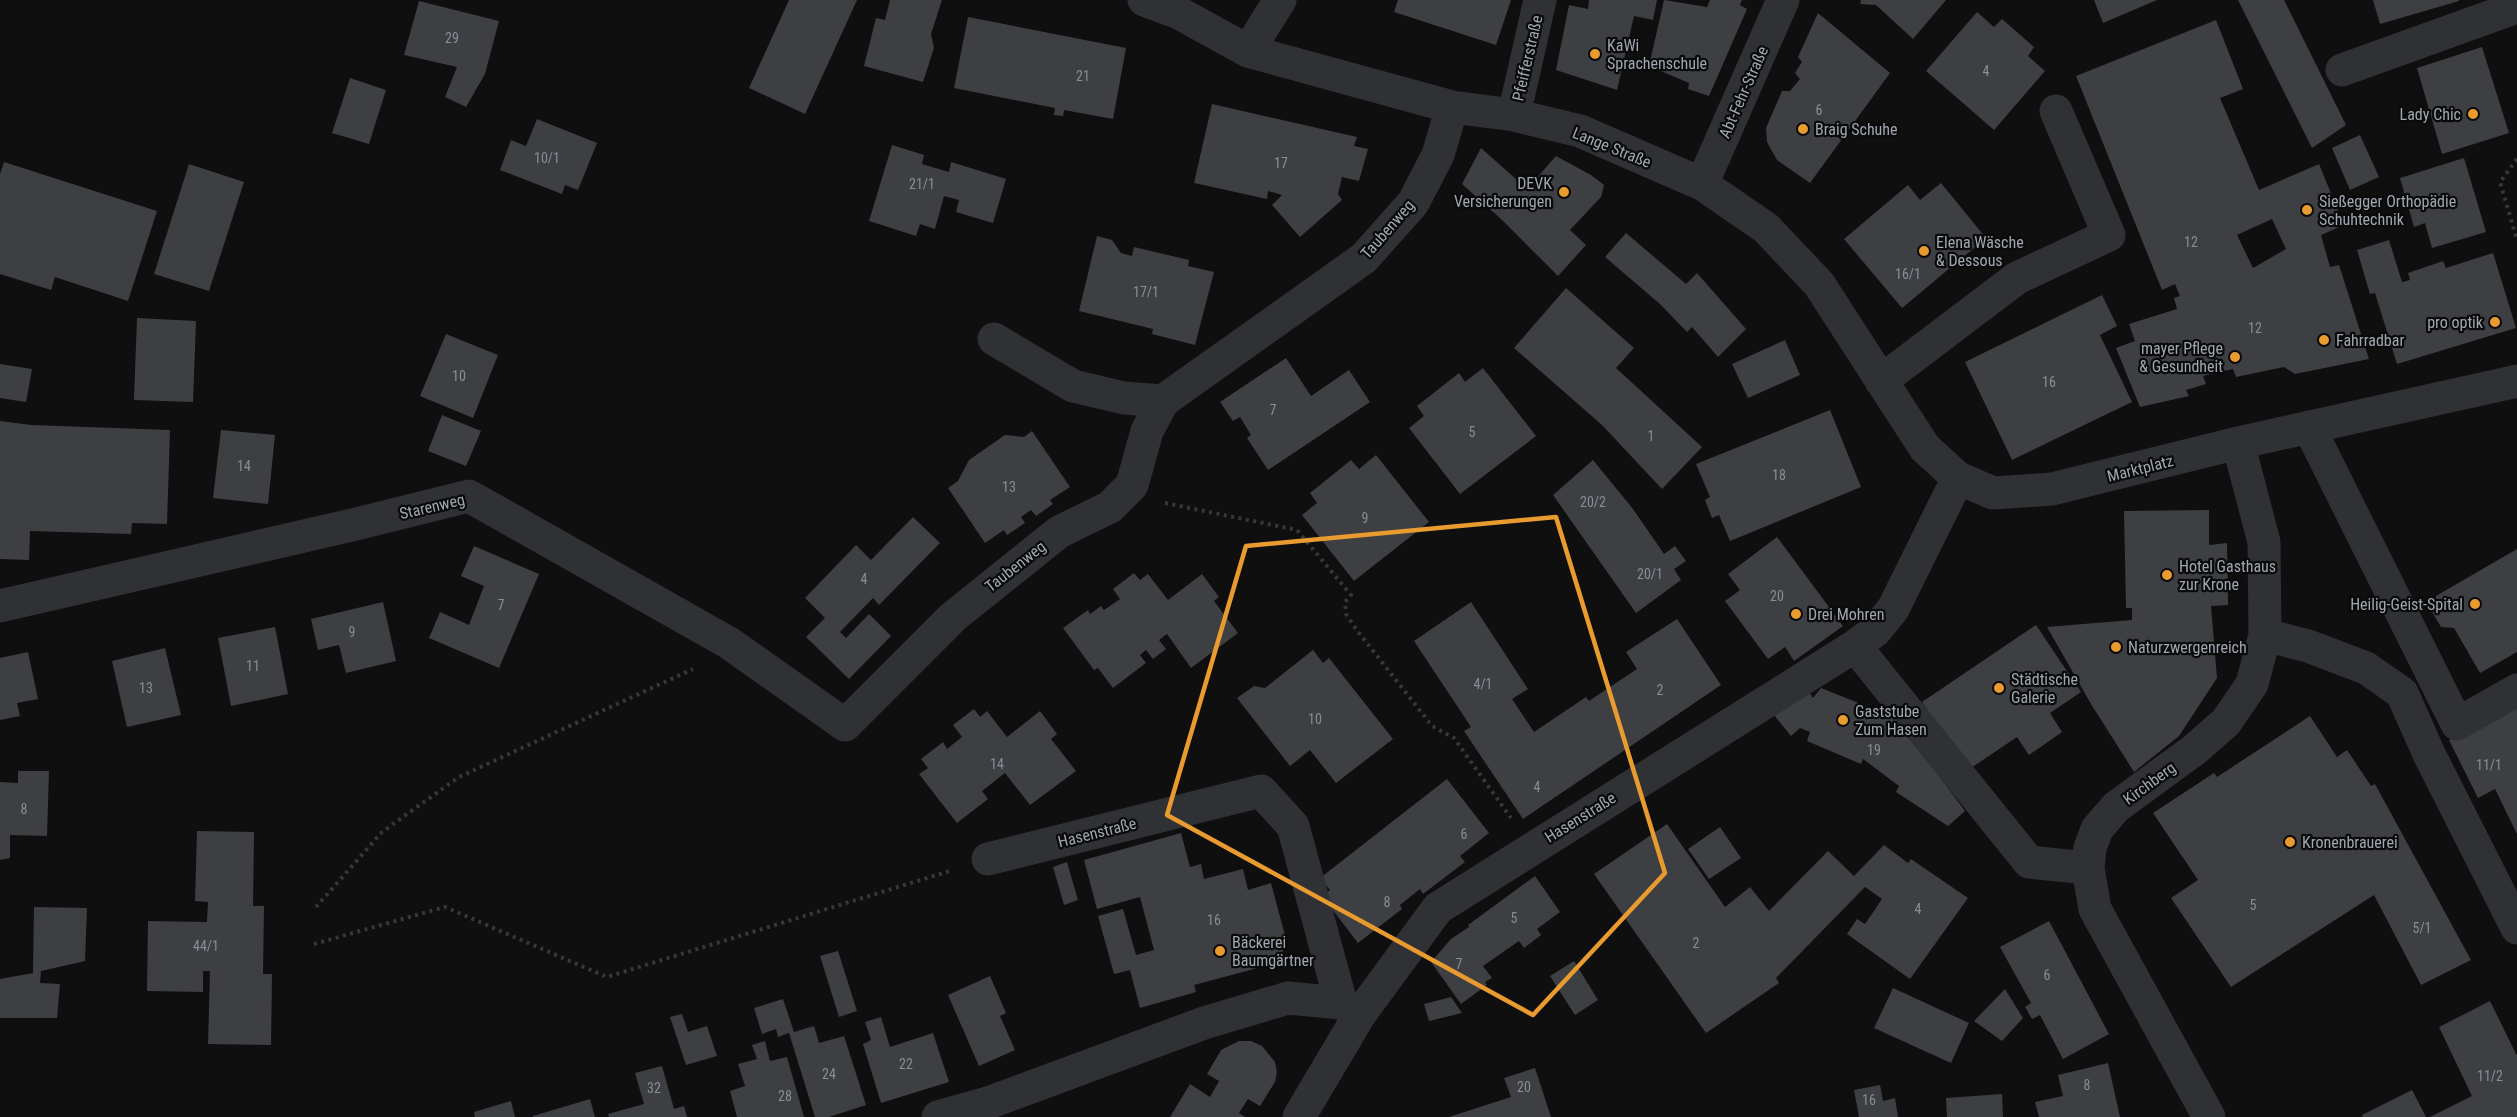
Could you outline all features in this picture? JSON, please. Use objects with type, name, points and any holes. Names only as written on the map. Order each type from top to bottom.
[{"type":"street","name":"Lange Straße","points":[[1144,0],[1179,13],[1248,51],[1452,107],[1515,115],[1580,131],[1702,184],[1766,228],[1819,284],[1924,448],[1958,478]]},
{"type":"street","points":[[1248,51],[1280,0]]},
{"type":"street","name":"Pfeifferstraße","points":[[1515,115],[1540,0]]},
{"type":"street","name":"Abt-Fehr-Straße","points":[[1702,184],[1783,0]]},
{"type":"street","points":[[2342,70],[2517,7]]},
{"type":"street","name":"Taubenweg","points":[[845,725],[953,617],[1059,532],[1110,507],[1132,485],[1147,431],[1163,401],[1364,258],[1413,202],[1438,155],[1452,107]]},
{"type":"street","points":[[1881,381],[2017,278],[2109,235],[2056,111]]},
{"type":"street","points":[[994,339],[1073,386],[1124,398],[1163,401]]},
{"type":"street","name":"Marktplatz","points":[[1958,478],[1993,493],[2052,489],[2238,443],[2517,381]]},
{"type":"street","points":[[2309,427],[2457,724],[2517,690]]},
{"type":"street","name":"Kirchberg","points":[[2209,1117],[2096,909],[2088,868],[2090,848],[2097,829],[2116,807],[2194,750],[2226,722],[2252,684],[2265,635],[2264,542],[2238,443]]},
{"type":"street","points":[[1958,478],[1893,609],[1875,631],[1855,646],[2029,862],[2088,868]]},
{"type":"street","name":"Starenweg","points":[[0,606],[341,528],[469,496],[729,642],[845,725]]},
{"type":"street","points":[[2265,635],[2308,646],[2366,668],[2402,693],[2429,754],[2517,928]]},
{"type":"street","name":"Hasenstraße","points":[[1351,1009],[1438,908],[1855,646]]},
{"type":"street","name":"Hasenstraße","points":[[988,859],[1261,791],[1293,826],[1351,1009]]},
{"type":"street","points":[[938,1117],[988,1103],[1204,1023],[1288,998],[1351,1009],[1299,1117]]},
{"type":"path","points":[[2517,159],[2500,182],[2517,240]]},
{"type":"path","points":[[1132,485],[1166,503],[1297,530],[1351,595],[1345,602],[1346,614],[1356,629],[1432,726],[1454,738],[1532,847]]},
{"type":"path","points":[[316,907],[382,832],[459,777],[713,659],[729,642]]},
{"type":"path","points":[[314,944],[445,906],[608,977],[988,859]]},
{"type":"highlighted area","points":[[1556,517],[1665,873],[1533,1015],[1167,815],[1246,546]]},
{"type":"building","points":[[789,0],[857,0],[805,114],[749,88]]},
{"type":"building","points":[[890,0],[942,0],[931,34],[934,48],[923,82],[864,66],[876,18],[885,20]]},
{"type":"building","points":[[1398,0],[1511,0],[1496,45],[1394,12]]},
{"type":"building","points":[[1589,0],[1657,0],[1653,20],[1634,16],[1617,90],[1556,70],[1569,5],[1588,9]]},
{"type":"building","points":[[1664,0],[1707,7],[1710,0],[1742,0],[1740,5],[1747,9],[1709,96],[1688,89],[1689,83],[1649,66]]},
{"type":"building","points":[[1861,0],[1946,0],[1913,39],[1876,5],[1860,4]]},
{"type":"building","points":[[2094,0],[2157,0],[2103,23]]},
{"type":"building","points":[[2238,0],[2284,0],[2346,125],[2312,148]]},
{"type":"building","points":[[2373,0],[2459,0],[2459,1],[2380,24]]},
{"type":"building","points":[[419,1],[499,21],[485,74],[466,107],[445,97],[457,67],[404,55]]},
{"type":"building","points":[[1977,12],[1994,27],[2002,19],[2034,47],[2028,56],[2045,71],[1994,130],[1926,71]]},
{"type":"building","points":[[1818,13],[1890,73],[1810,183],[1777,160],[1767,142],[1766,128],[1782,91],[1790,91],[1800,79],[1795,73],[1802,62],[1798,57]]},
{"type":"building","points":[[968,17],[1126,48],[1113,119],[1064,110],[1063,116],[1054,115],[1055,108],[954,88]]},
{"type":"building","points":[[2216,20],[2243,89],[2220,98],[2259,190],[2319,164],[2344,225],[2321,235],[2330,267],[2339,265],[2369,359],[2295,374],[2284,367],[2236,377],[2233,369],[2203,376],[2206,384],[2186,390],[2189,396],[2140,407],[2116,348],[2135,341],[2129,324],[2177,309],[2174,298],[2180,296],[2175,284],[2162,290],[2076,76]],"holes":[[[2272,219],[2286,249],[2253,268],[2237,235]]]},
{"type":"building","points":[[2482,47],[2509,133],[2442,154],[2417,68]]},
{"type":"building","points":[[350,78],[386,90],[369,144],[332,133]]},
{"type":"building","points":[[1212,104],[1357,137],[1354,146],[1368,149],[1359,181],[1342,177],[1338,194],[1342,200],[1300,237],[1272,205],[1282,195],[1268,191],[1267,199],[1194,183]]},
{"type":"building","points":[[537,119],[597,143],[578,190],[565,185],[562,194],[500,170],[511,140],[526,146]]},
{"type":"building","points":[[2360,135],[2379,177],[2350,190],[2332,148]]},
{"type":"building","points":[[892,145],[924,155],[922,164],[949,172],[951,162],[1006,179],[993,223],[956,212],[959,200],[944,196],[935,229],[920,224],[916,236],[869,221]]},
{"type":"building","points":[[1481,148],[1527,189],[1556,156],[1591,175],[1604,185],[1601,197],[1570,230],[1586,245],[1558,276],[1462,184]]},
{"type":"building","points":[[2464,158],[2486,232],[2432,248],[2425,223],[2414,227],[2400,178]]},
{"type":"building","points":[[4,162],[157,211],[128,301],[55,277],[51,290],[0,274],[0,174]]},
{"type":"building","points":[[189,164],[244,182],[209,291],[154,274]]},
{"type":"building","points":[[1941,183],[1986,238],[1902,308],[1844,239],[1908,185],[1920,200]]},
{"type":"building","points":[[1626,233],[1686,284],[1697,273],[1746,329],[1718,357],[1692,327],[1687,332],[1660,304],[1605,257]]},
{"type":"building","points":[[1097,236],[1112,240],[1121,253],[1132,256],[1134,247],[1189,260],[1188,266],[1214,272],[1195,345],[1152,334],[1153,329],[1079,311]]},
{"type":"building","points":[[2389,240],[2402,282],[2410,280],[2408,273],[2443,261],[2446,268],[2493,253],[2516,328],[2397,364],[2375,293],[2370,294],[2357,250]]},
{"type":"building","points":[[1566,288],[1634,348],[1616,368],[1702,447],[1662,489],[1602,425],[1514,348]]},
{"type":"building","points":[[2102,295],[2117,326],[2100,335],[2132,402],[2012,460],[1965,362]]},
{"type":"building","points":[[137,318],[196,321],[193,402],[134,400]]},
{"type":"building","points":[[446,334],[498,355],[473,418],[420,396]]},
{"type":"building","points":[[1785,340],[1800,375],[1748,398],[1732,364]]},
{"type":"building","points":[[1286,358],[1311,396],[1349,370],[1370,402],[1268,470],[1247,438],[1251,435],[1240,417],[1233,421],[1220,402]]},
{"type":"building","points":[[0,364],[32,369],[26,402],[0,398]]},
{"type":"building","points":[[1483,368],[1536,436],[1460,494],[1409,428],[1424,416],[1417,406],[1459,373],[1465,382]]},
{"type":"building","points":[[1830,410],[1861,487],[1730,541],[1719,515],[1712,518],[1705,500],[1710,497],[1696,464]]},
{"type":"building","points":[[442,415],[481,431],[466,466],[428,451]]},
{"type":"building","points":[[0,421],[31,425],[170,430],[167,524],[132,523],[131,534],[30,531],[29,560],[0,559]]},
{"type":"building","points":[[221,430],[275,435],[268,504],[213,498]]},
{"type":"building","points":[[1032,431],[1070,487],[1050,500],[1053,504],[1036,516],[1031,510],[1021,517],[1025,523],[1007,535],[1004,530],[985,543],[948,488],[958,481],[969,460],[1005,435],[1024,437]]},
{"type":"building","points":[[1376,455],[1429,522],[1354,581],[1302,515],[1317,503],[1310,493],[1351,460],[1359,469]]},
{"type":"building","points":[[1593,460],[1633,509],[1664,554],[1675,546],[1686,561],[1674,569],[1681,580],[1636,613],[1553,495]]},
{"type":"building","points":[[2209,510],[2209,545],[2227,543],[2228,605],[2211,606],[2217,678],[2179,736],[2134,772],[2091,704],[2047,627],[2132,620],[2132,608],[2126,608],[2124,511]]},
{"type":"building","points":[[913,517],[940,543],[879,605],[873,598],[840,632],[846,638],[869,614],[891,636],[849,679],[806,637],[825,618],[805,598],[856,545],[871,560]]},
{"type":"building","points":[[1777,537],[1843,626],[1794,661],[1785,647],[1768,659],[1725,601],[1740,590],[1728,574]]},
{"type":"building","points":[[474,546],[539,574],[499,668],[429,638],[440,612],[469,625],[484,586],[461,576]]},
{"type":"building","name":"Heilig-Geist-Spital","points":[[2517,549],[2517,652],[2480,673],[2454,628],[2441,627],[2432,612],[2436,596]]},
{"type":"building","points":[[1134,573],[1140,580],[1148,574],[1168,600],[1202,574],[1219,597],[1214,601],[1238,633],[1191,668],[1167,634],[1159,640],[1166,649],[1153,659],[1146,650],[1140,655],[1146,663],[1113,688],[1098,668],[1094,670],[1063,628],[1088,610],[1090,614],[1101,606],[1104,610],[1120,599],[1113,589]]},
{"type":"building","points":[[383,602],[396,661],[346,673],[339,645],[318,650],[311,619]]},
{"type":"building","points":[[1471,602],[1528,689],[1512,699],[1534,732],[1586,697],[1589,701],[1637,669],[1626,652],[1677,619],[1721,685],[1523,819],[1464,731],[1471,727],[1414,641]]},
{"type":"building","points":[[2036,625],[2081,692],[2050,713],[2062,732],[2029,755],[2017,737],[1968,770],[1922,702]]},
{"type":"building","points":[[275,627],[288,694],[231,706],[218,638]]},
{"type":"building","points":[[165,648],[181,715],[127,727],[112,661]]},
{"type":"building","points":[[1313,650],[1323,663],[1329,658],[1393,739],[1336,783],[1310,750],[1290,766],[1237,698],[1254,686],[1265,688]]},
{"type":"building","points":[[28,652],[38,699],[17,703],[20,716],[0,720],[0,658]]},
{"type":"building","points":[[1821,688],[1896,718],[1965,811],[1948,826],[1896,792],[1899,786],[1863,759],[1861,764],[1807,741],[1810,732],[1800,728],[1791,736],[1774,715],[1809,692],[1813,698]]},
{"type":"building","points":[[2517,707],[2517,834],[2495,789],[2478,798],[2449,740]]},
{"type":"building","points":[[974,709],[980,717],[987,711],[1007,737],[1040,711],[1057,734],[1051,739],[1076,771],[1030,805],[1005,773],[982,791],[988,799],[957,823],[919,774],[928,768],[921,759],[943,742],[947,749],[962,737],[953,725]]},
{"type":"building","name":"Kronenbrauerei","points":[[2310,716],[2337,757],[2347,750],[2371,786],[2375,784],[2471,960],[2421,985],[2374,895],[2231,987],[2171,898],[2198,880],[2153,813],[2214,773],[2217,777]]},
{"type":"building","points":[[18,771],[49,771],[47,836],[10,835],[10,858],[0,860],[0,782],[18,783]]},
{"type":"building","points":[[1447,779],[1489,833],[1460,856],[1465,862],[1423,894],[1420,889],[1400,905],[1402,909],[1358,943],[1322,896],[1330,890],[1320,878]]},
{"type":"building","points":[[1667,824],[1725,907],[1750,887],[1769,911],[1828,851],[1854,876],[1884,845],[1908,863],[1911,859],[1968,898],[1910,979],[1847,934],[1857,919],[1865,924],[1882,899],[1865,887],[1776,978],[1779,983],[1706,1033],[1594,874]]},
{"type":"building","points":[[1720,827],[1741,858],[1709,879],[1688,849]]},
{"type":"building","points":[[197,831],[254,832],[253,906],[264,906],[263,974],[272,974],[271,1045],[208,1044],[210,971],[203,971],[203,992],[147,991],[148,921],[207,922],[208,902],[195,901]]},
{"type":"building","points":[[1181,833],[1190,867],[1201,864],[1204,879],[1243,869],[1248,890],[1271,883],[1287,943],[1277,963],[1194,985],[1196,992],[1140,1008],[1130,970],[1114,974],[1098,916],[1123,909],[1136,955],[1154,950],[1140,897],[1097,909],[1084,860]]},
{"type":"building","points":[[1067,862],[1078,900],[1064,905],[1053,867]]},
{"type":"building","points":[[1535,876],[1560,912],[1537,929],[1541,935],[1524,948],[1519,941],[1483,966],[1492,978],[1485,982],[1487,985],[1461,1004],[1431,962],[1451,939]]},
{"type":"building","points":[[34,907],[87,908],[85,961],[41,971],[40,983],[60,984],[57,1018],[0,1018],[0,979],[33,973]]},
{"type":"building","points":[[2049,921],[2109,1034],[2063,1059],[2040,1015],[2032,1019],[2025,1007],[2031,1003],[2000,947]]},
{"type":"building","points":[[838,951],[857,1011],[839,1017],[820,956]]},
{"type":"building","points":[[1574,961],[1598,1000],[1575,1015],[1550,976]]},
{"type":"building","points":[[990,976],[1006,1013],[1000,1016],[1015,1050],[979,1066],[948,995]]},
{"type":"building","points":[[1893,988],[1969,1023],[1951,1063],[1874,1028]]},
{"type":"building","points":[[2005,989],[2023,1018],[2002,1041],[1974,1021]]},
{"type":"building","points":[[1451,997],[1462,1013],[1429,1021],[1424,1004]]},
{"type":"building","points":[[783,999],[794,1032],[814,1026],[819,1043],[844,1036],[866,1105],[829,1117],[815,1117],[789,1033],[778,1037],[776,1029],[762,1034],[754,1008]]},
{"type":"building","points":[[2490,1001],[2517,1056],[2517,1117],[2430,1117],[2472,1096],[2439,1027]]},
{"type":"building","points":[[682,1014],[688,1032],[707,1026],[717,1056],[686,1065],[670,1017]]},
{"type":"building","points":[[881,1017],[890,1047],[933,1033],[949,1082],[881,1103],[863,1044],[871,1040],[865,1022]]},
{"type":"building","points":[[765,1041],[770,1061],[787,1057],[804,1117],[737,1117],[730,1091],[745,1086],[738,1064],[757,1059],[752,1045]]},
{"type":"building","points":[[1239,1041],[1251,1041],[1262,1046],[1275,1062],[1277,1072],[1275,1082],[1260,1106],[1248,1099],[1239,1113],[1245,1117],[1170,1117],[1190,1084],[1210,1097],[1219,1081],[1207,1074],[1221,1050]]},
{"type":"building","points":[[2108,1063],[2120,1117],[2039,1117],[2035,1102],[2063,1096],[2058,1075]]},
{"type":"building","points":[[662,1066],[674,1109],[684,1106],[687,1117],[609,1117],[608,1114],[644,1104],[635,1073]]},
{"type":"building","points":[[1535,1068],[1551,1117],[1449,1117],[1511,1097],[1504,1078]]},
{"type":"building","points":[[1880,1085],[1883,1101],[1895,1098],[1898,1117],[1859,1117],[1854,1090]]},
{"type":"building","points":[[2412,1090],[2426,1117],[2363,1117],[2362,1115]]},
{"type":"building","points":[[2002,1094],[2003,1117],[1947,1117],[1946,1098]]},
{"type":"building","points":[[590,1099],[595,1117],[533,1117],[533,1116]]},
{"type":"building","points":[[511,1101],[515,1117],[475,1117],[474,1112]]},
{"type":"place","name":"KaWi Sprachenschule","points":[[1595,54]]},
{"type":"place","name":"Lady Chic","points":[[2473,114]]},
{"type":"place","name":"Braig Schuhe","points":[[1803,129]]},
{"type":"place","name":"DEVK Versicherungen","points":[[1564,192]]},
{"type":"place","name":"Sießegger Orthopädie Schuhtechnik","points":[[2307,210]]},
{"type":"place","name":"Elena Wäsche & Dessous","points":[[1924,251]]},
{"type":"place","name":"pro optik","points":[[2495,322]]},
{"type":"place","name":"Fahrradbar","points":[[2324,340]]},
{"type":"place","name":"mayer Pflege & Gesundheit","points":[[2235,357]]},
{"type":"place","name":"Hotel Gasthaus zur Krone","points":[[2167,575]]},
{"type":"place","name":"Heilig-Geist-Spital","points":[[2475,604]]},
{"type":"place","name":"Drei Mohren","points":[[1796,614]]},
{"type":"place","name":"Naturzwergenreich","points":[[2116,647]]},
{"type":"place","name":"Städtische Galerie","points":[[1999,688]]},
{"type":"place","name":"Gaststube Zum Hasen","points":[[1843,720]]},
{"type":"place","name":"Kronenbrauerei","points":[[2290,842]]},
{"type":"place","name":"Bäckerei Baumgärtner","points":[[1220,951]]}]
